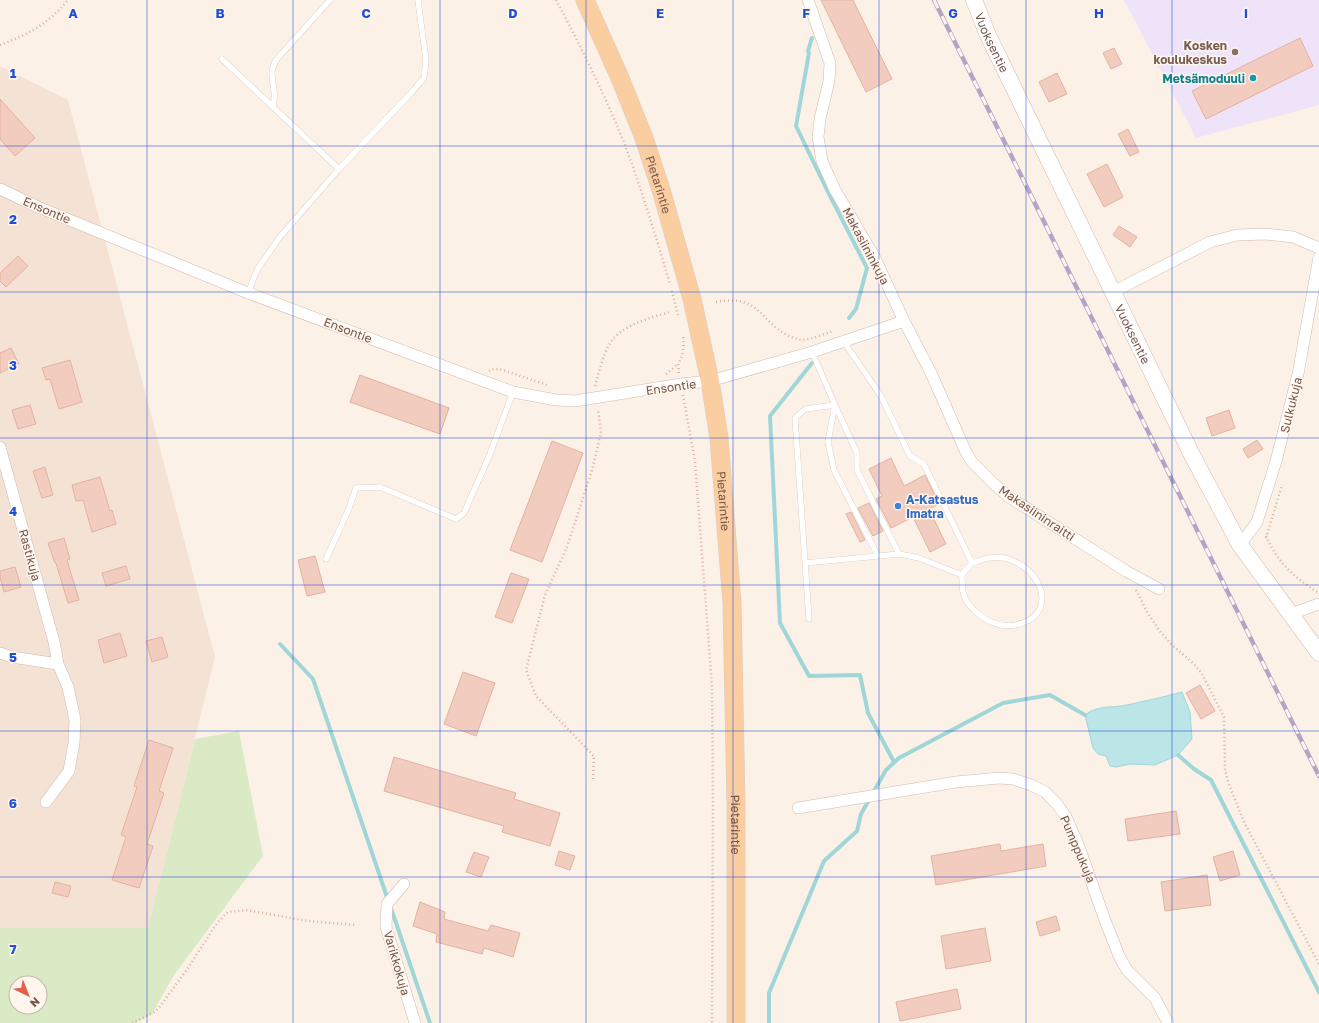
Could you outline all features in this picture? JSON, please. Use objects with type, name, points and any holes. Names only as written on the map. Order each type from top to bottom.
[{"type":"main road","name":"Pietarintie","points":[[585,0],[620,78],[653,165],[692,299],[710,381],[719,438],[732,603],[736,804],[736,1023]]},
{"type":"street","name":"Makasiininkuja","points":[[808,0],[830,64],[829,81],[818,136],[822,161],[835,190],[874,256],[904,321]]},
{"type":"street","name":"Vuoksentie","points":[[974,0],[987,33],[1192,455],[1240,545],[1319,653]]},
{"type":"street","name":"Ensontie","points":[[0,189],[38,207],[248,293],[513,392],[556,400],[575,401],[710,381]]},
{"type":"street","points":[[1113,292],[1210,242],[1237,235],[1266,234],[1293,237],[1319,248]]},
{"type":"street","name":"Sulkukuja","points":[[1240,545],[1257,522],[1276,461],[1298,374],[1319,257]]},
{"type":"street","points":[[710,381],[812,352],[904,321]]},
{"type":"street","name":"Makasiininraitti","points":[[904,321],[931,373],[965,450],[972,462],[993,483],[1009,496],[1126,571],[1159,588]]},
{"type":"street","name":"Rastikuja","points":[[0,447],[54,642],[58,664],[68,687],[75,720],[74,743],[69,771],[46,802]]},
{"type":"street","points":[[1291,614],[1319,604]]},
{"type":"street","points":[[0,653],[58,664]]},
{"type":"street","name":"Pumppukuja","points":[[798,808],[956,782],[999,778],[1013,779],[1031,785],[1045,792],[1066,816],[1078,844],[1106,923],[1127,970],[1154,998],[1168,1023]]},
{"type":"street","name":"Varikkokuja","points":[[404,884],[387,904],[386,927],[414,1023]]},
{"type":"lane","points":[[273,107],[274,91],[271,78],[272,68],[276,60],[330,0]]},
{"type":"lane","points":[[248,293],[257,270],[279,238],[339,169],[424,78],[426,61],[418,0]]},
{"type":"lane","points":[[222,59],[339,169]]},
{"type":"lane","points":[[844,342],[881,396],[910,456],[924,464],[972,563]]},
{"type":"lane","points":[[812,352],[858,453],[857,470],[899,554]]},
{"type":"lane","points":[[326,559],[348,511],[356,488],[380,487],[456,519],[464,513],[490,454],[513,392]]},
{"type":"lane","points":[[835,405],[828,442],[834,470],[878,556]]},
{"type":"lane","points":[[809,619],[795,418],[805,409],[835,405]]},
{"type":"lane","points":[[805,563],[899,554],[919,558],[962,574]]},
{"type":"lane","points":[[989,557],[1004,558],[1018,563],[1030,571],[1038,582],[1042,594],[1042,606],[1036,616],[1026,622],[1013,626],[998,625],[982,618],[969,606],[962,590],[962,574],[972,563],[989,557]]},
{"type":"path","points":[[0,45],[22,37],[46,23],[68,0]]},
{"type":"path","points":[[556,0],[577,39],[603,94],[624,145],[643,195],[679,317]]},
{"type":"path","points":[[716,302],[730,300],[740,301],[752,305],[780,331],[789,336],[802,340],[839,329]]},
{"type":"path","points":[[595,386],[603,358],[610,344],[622,331],[638,322],[670,312]]},
{"type":"path","points":[[663,375],[678,364],[682,358],[684,349],[682,332]]},
{"type":"path","points":[[678,364],[695,461],[712,687],[712,1023]]},
{"type":"path","points":[[480,380],[492,369],[500,369],[552,386]]},
{"type":"path","points":[[588,387],[602,385]]},
{"type":"path","points":[[593,779],[594,756],[536,696],[526,670],[545,595],[567,547],[592,470],[601,433],[597,398]]},
{"type":"path","points":[[1257,522],[1275,554],[1288,570],[1319,593]]},
{"type":"path","points":[[1126,571],[1147,612],[1159,630],[1172,645],[1193,663],[1202,674],[1224,717],[1225,770],[1228,782],[1244,822],[1319,964]]},
{"type":"path","points":[[132,1023],[155,1012],[162,1004],[188,968],[217,923],[228,912],[246,910],[308,921],[357,925]]},
{"type":"shaded area","name":"Kosken koulukeskus","points":[[1124,0],[1319,0],[1319,105],[1196,138]]},
{"type":"shaded area","points":[[0,66],[68,100],[215,657],[148,928],[0,928]]},
{"type":"green space","points":[[239,731],[263,856],[174,975],[152,1014],[136,1023],[0,1023],[0,928],[148,928],[195,739]]},
{"type":"water","points":[[1182,692],[1190,712],[1192,739],[1178,755],[1155,765],[1130,764],[1116,767],[1110,766],[1106,756],[1098,754],[1093,748],[1085,715],[1100,708],[1127,705]]},
{"type":"building","points":[[821,0],[853,0],[892,79],[866,92]]},
{"type":"building","name":"Metsämoduuli","points":[[1300,38],[1313,66],[1206,119],[1192,91]]},
{"type":"building","points":[[1114,48],[1122,64],[1111,69],[1103,53]]},
{"type":"building","points":[[1057,73],[1067,94],[1049,102],[1039,82]]},
{"type":"building","points":[[0,99],[35,138],[15,156],[0,139]]},
{"type":"building","points":[[1128,129],[1139,152],[1130,156],[1118,134]]},
{"type":"building","points":[[1107,164],[1123,197],[1104,207],[1087,174]]},
{"type":"building","points":[[1119,226],[1137,237],[1130,247],[1113,235]]},
{"type":"building","points":[[18,256],[28,266],[6,287],[0,281],[0,273]]},
{"type":"building","points":[[11,348],[19,364],[0,373],[0,353]]},
{"type":"building","points":[[70,360],[82,402],[59,409],[50,379],[46,380],[42,368]]},
{"type":"building","points":[[360,375],[449,408],[440,434],[350,402]]},
{"type":"building","points":[[30,405],[36,424],[18,429],[12,410]]},
{"type":"building","points":[[1229,410],[1235,428],[1212,436],[1206,418]]},
{"type":"building","points":[[1257,440],[1263,449],[1248,458],[1243,449]]},
{"type":"building","points":[[552,441],[583,453],[542,562],[510,550]]},
{"type":"building","name":"A-Katsastus Imatra","points":[[891,458],[904,486],[925,475],[939,504],[929,509],[946,544],[930,552],[913,517],[891,528],[876,499],[882,496],[869,469]]},
{"type":"building","points":[[45,467],[53,495],[42,498],[33,471]]},
{"type":"building","points":[[100,477],[110,511],[112,510],[116,524],[92,532],[83,500],[76,501],[72,485]]},
{"type":"building","points":[[869,503],[883,531],[873,536],[858,508]]},
{"type":"building","points":[[851,512],[865,540],[860,542],[846,514]]},
{"type":"building","points":[[64,538],[70,559],[67,560],[79,600],[68,603],[56,563],[48,543]]},
{"type":"building","points":[[315,556],[325,592],[307,596],[298,560]]},
{"type":"building","points":[[126,566],[130,579],[106,586],[102,573]]},
{"type":"building","points":[[15,567],[21,587],[4,592],[0,571]]},
{"type":"building","points":[[511,573],[529,579],[512,623],[495,617]]},
{"type":"building","points":[[120,633],[127,656],[104,663],[98,640]]},
{"type":"building","points":[[162,637],[168,657],[152,662],[146,641]]},
{"type":"building","points":[[463,672],[495,683],[476,736],[444,724]]},
{"type":"building","points":[[1200,685],[1215,711],[1201,719],[1186,693]]},
{"type":"building","points":[[149,740],[173,748],[159,791],[164,793],[147,844],[153,846],[139,888],[112,880],[126,837],[121,835],[137,787],[134,786]]},
{"type":"building","points":[[394,757],[516,793],[514,799],[560,813],[550,846],[502,832],[504,826],[384,791]]},
{"type":"building","points":[[1176,811],[1180,834],[1128,841],[1125,819]]},
{"type":"building","points":[[1000,844],[1001,851],[1043,844],[1046,866],[936,885],[931,856]]},
{"type":"building","points":[[559,851],[575,856],[570,870],[555,865]]},
{"type":"building","points":[[1233,851],[1240,875],[1220,881],[1213,857]]},
{"type":"building","points":[[474,852],[489,857],[481,877],[466,872]]},
{"type":"building","points":[[1207,875],[1211,905],[1165,911],[1161,882]]},
{"type":"building","points":[[55,882],[71,886],[68,897],[52,893]]},
{"type":"building","points":[[420,902],[445,912],[444,919],[488,931],[491,925],[520,933],[513,957],[484,948],[482,954],[436,942],[437,934],[413,926]]},
{"type":"building","points":[[1056,916],[1060,930],[1040,936],[1036,922]]},
{"type":"building","points":[[985,928],[991,961],[946,969],[941,936]]},
{"type":"building","points":[[957,989],[961,1009],[900,1021],[896,1002]]},
{"type":"waterway","points":[[812,38],[808,51],[809,53],[796,126],[867,268],[856,309],[849,318]]},
{"type":"waterway","points":[[812,363],[770,416],[780,623],[809,676],[860,675],[868,713],[894,762]]},
{"type":"waterway","points":[[280,644],[313,679],[388,900]]},
{"type":"waterway","points":[[769,1023],[769,993],[824,861],[857,831],[861,814],[886,770],[899,758],[1003,703],[1050,695],[1085,715]]},
{"type":"waterway","points":[[1178,755],[1194,769],[1211,780],[1319,992]]},
{"type":"waterway","points":[[391,908],[430,1023]]},
{"type":"railway","points":[[934,0],[1319,776]]},
{"type":"place","name":"Kosken koulukeskus","points":[[1235,52]]},
{"type":"place","name":"Metsämoduuli","points":[[1253,78]]},
{"type":"place","name":"A-Katsastus Imatra","points":[[898,506]]}]
